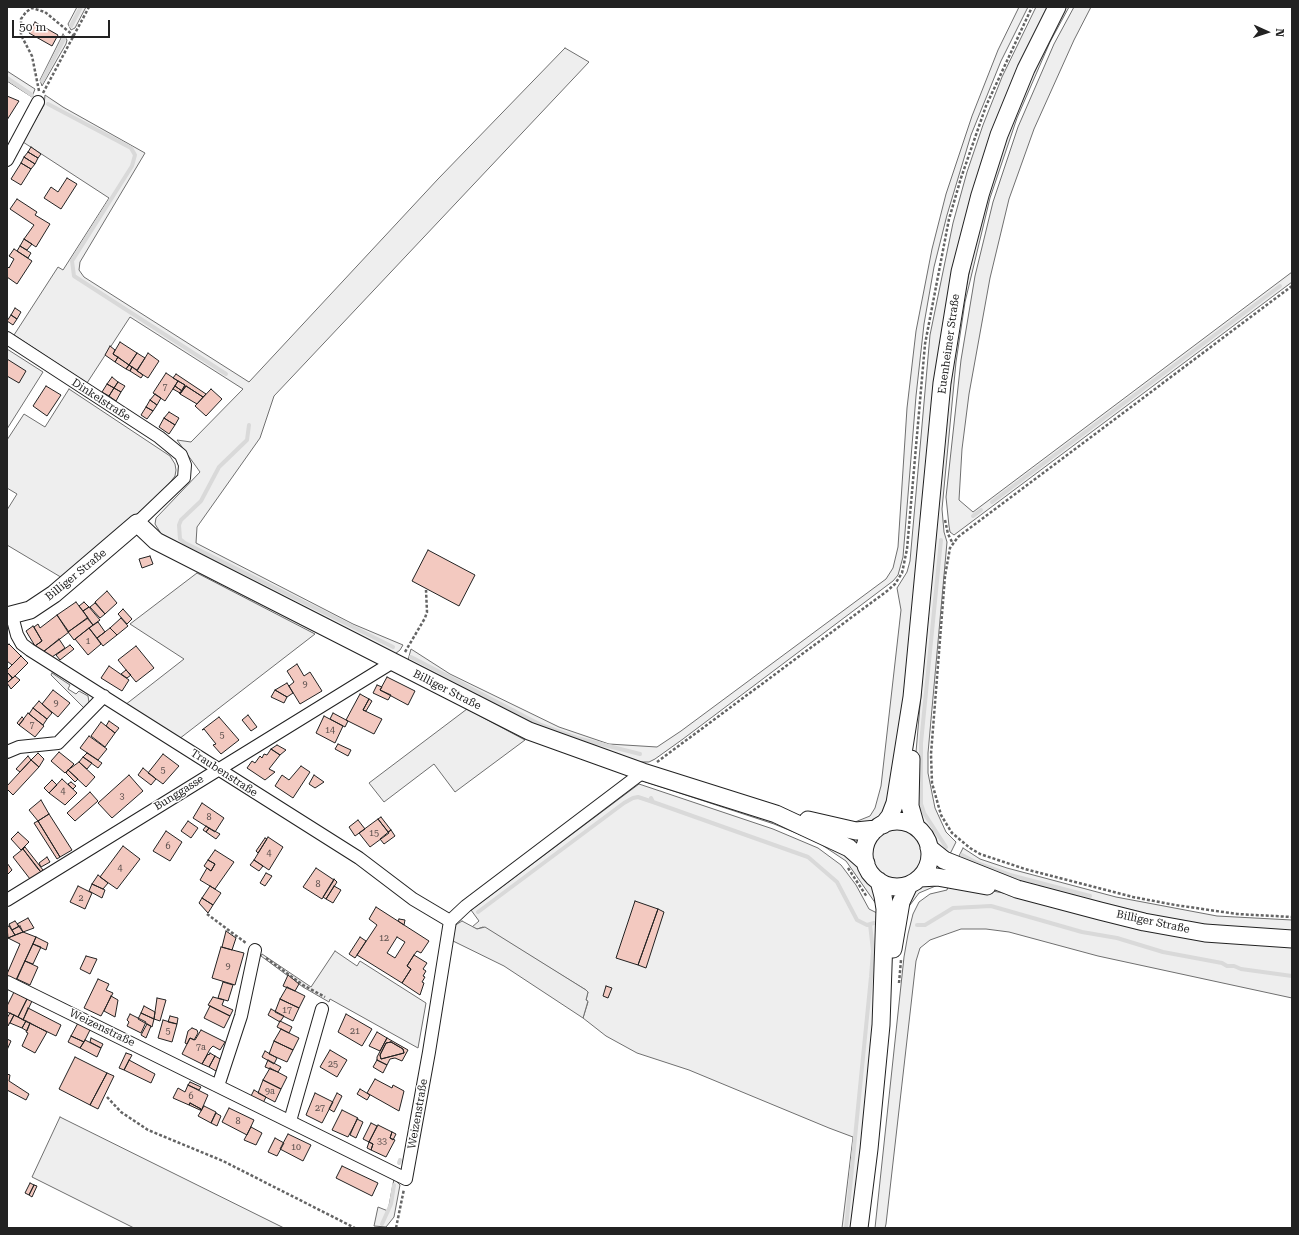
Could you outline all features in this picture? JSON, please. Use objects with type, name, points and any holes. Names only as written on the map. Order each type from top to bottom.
[{"type":"main road","name":"Euenheimer Straße","points":[[879,827],[890,816],[895,803],[912,697],[942,383],[960,272],[980,195],[999,135],[1029,63],[1057,7]]},
{"type":"main road","name":"Billiger Straße","points":[[10,616],[30,610],[54,594],[137,523],[156,541],[529,731],[643,772],[776,814],[856,831],[879,827]]},
{"type":"main road","name":"Euenheimer Straße","points":[[912,697],[910,799],[916,827]]},
{"type":"main road","name":"Billiger Straße","points":[[776,814],[849,848],[866,863]]},
{"type":"main road","points":[[859,1228],[869,1149],[881,1025],[899,911],[903,896],[928,866],[929,848],[926,839],[916,827],[900,821],[879,827],[866,843],[864,853],[871,875],[879,882],[895,887],[914,882]]},
{"type":"main road","name":"Billiger Straße","points":[[929,848],[944,860],[1017,889],[1100,911],[1176,928],[1229,936],[1292,939]]},
{"type":"main road","name":"Billiger Straße","points":[[914,882],[947,878],[996,888],[1017,889]]},
{"type":"main road","points":[[879,882],[885,909],[881,1025]]},
{"type":"street","points":[[8,156],[38,102]]},
{"type":"street","name":"Dinkelstraße","points":[[7,338],[176,450],[183,460],[185,470]]},
{"type":"street","name":"Billiger Straße","points":[[137,523],[184,478],[185,470]]},
{"type":"street","name":"Traubenstraße","points":[[10,616],[17,635],[25,647],[359,858],[404,892],[450,921]]},
{"type":"street","name":"Bunggasse","points":[[7,900],[218,769],[395,663]]},
{"type":"street","points":[[7,752],[18,747],[58,743],[104,696]]},
{"type":"street","points":[[450,921],[466,906],[643,772]]},
{"type":"street","name":"Weizenstraße","points":[[7,982],[406,1179],[429,1052],[450,921]]},
{"type":"street","points":[[218,1086],[241,1016],[255,950]]},
{"type":"street","points":[[290,1121],[316,1015]]},
{"type":"path","points":[[74,36],[53,18],[38,8],[32,8],[26,12],[22,19],[21,35],[32,56],[40,98],[74,36],[89,7]]},
{"type":"path","points":[[1292,286],[958,537],[953,544],[948,557],[945,576],[931,754],[932,783],[941,815],[952,833],[970,848],[988,857],[1025,869],[1133,897],[1216,912],[1292,917]]},
{"type":"path","points":[[945,513],[948,534],[953,544]]},
{"type":"path","points":[[395,663],[425,618],[426,590]]},
{"type":"path","points":[[643,772],[871,602]]},
{"type":"path","points":[[846,867],[859,884],[871,906],[885,909]]},
{"type":"path","points":[[207,914],[303,985],[325,997],[316,1015]]},
{"type":"path","points":[[107,1097],[121,1112],[148,1130],[223,1161],[355,1228]]},
{"type":"path","points":[[396,1228],[406,1179]]},
{"type":"shaded area","points":[[77,7],[86,7],[75,28],[71,30],[68,24]]},
{"type":"shaded area","points":[[1019,7],[1028,7],[1001,61],[971,135],[947,215],[934,267],[924,324],[916,396],[903,557],[898,575],[893,581],[683,739],[649,762],[639,762],[544,731],[408,660],[411,649],[450,674],[559,727],[609,744],[657,747],[681,731],[886,579],[893,568],[898,547],[907,408],[916,331],[932,249],[946,194],[972,116],[998,50]]},
{"type":"shaded area","points":[[1036,7],[1048,7],[1014,77],[977,177],[889,804],[878,820],[871,823],[850,824],[870,816],[875,808],[881,786],[901,610],[897,588],[907,572],[910,561],[930,335],[953,223],[967,172],[983,125],[1002,77]]},
{"type":"shaded area","points":[[1066,7],[1069,7],[1050,42],[1017,118],[990,198],[965,302],[956,362],[942,509],[944,532],[947,542],[928,753],[928,773],[935,808],[946,832],[956,842],[949,856],[937,844],[932,834],[918,815],[915,764],[929,599],[949,396],[959,323],[978,228],[998,160],[1017,109],[1051,34]]},
{"type":"shaded area","points":[[1074,7],[1091,7],[1074,40],[1034,129],[1009,199],[990,278],[969,394],[962,449],[959,500],[973,512],[1292,272],[1292,282],[954,535],[950,532],[946,497],[961,360],[975,276],[993,202],[1018,127],[1054,44]]},
{"type":"shaded area","points":[[63,34],[67,40],[66,44],[42,86],[40,80]]},
{"type":"shaded area","points":[[565,48],[589,62],[274,396],[260,438],[197,527],[196,543],[353,624],[403,645],[400,650],[395,654],[159,535],[160,532],[155,524],[156,518],[200,472],[177,440],[191,442],[243,389],[130,317],[87,383],[14,335],[58,267],[63,270],[109,198],[23,142],[44,105],[45,95],[63,107],[145,153],[80,262],[79,270],[84,277],[249,382],[438,179]]},
{"type":"shaded area","points":[[7,71],[35,89],[32,97],[7,81]]},
{"type":"shaded area","points":[[7,349],[43,372],[7,429]]},
{"type":"shaded area","points":[[69,389],[170,456],[175,464],[176,470],[175,476],[169,484],[152,501],[64,579],[7,545],[7,510],[17,494],[7,488],[7,440],[24,414],[45,427]]},
{"type":"shaded area","points":[[197,573],[315,634],[179,739],[125,705],[184,659],[130,624]]},
{"type":"shaded area","points":[[52,673],[70,685],[68,689],[76,694],[79,691],[88,696],[89,702],[86,710],[51,675]]},
{"type":"shaded area","points":[[467,709],[525,740],[455,792],[434,764],[384,802],[369,783]]},
{"type":"shaded area","points":[[643,781],[757,814],[847,851],[859,865],[873,886],[876,904],[846,861],[816,841],[774,824]]},
{"type":"shaded area","points":[[639,784],[773,829],[818,848],[841,865],[856,885],[869,909],[877,913],[880,946],[861,1154],[851,1228],[842,1228],[853,1137],[689,1070],[637,1053],[606,1036],[583,1018],[588,1002],[586,1000],[588,992],[586,990],[483,927],[477,929],[472,927],[479,921],[471,910]]},
{"type":"shaded area","points":[[897,828],[907,830],[915,836],[921,844],[923,854],[921,864],[915,872],[907,878],[897,880],[887,878],[879,872],[873,864],[871,854],[873,844],[879,836],[887,830]]},
{"type":"shaded area","points":[[963,848],[980,859],[1007,868],[1116,897],[1217,916],[1292,920],[1292,933],[1242,930],[1161,918],[1019,883],[957,860]]},
{"type":"shaded area","points":[[949,883],[1292,946],[1292,998],[1098,956],[1009,932],[986,929],[961,929],[930,940],[920,948],[916,961],[886,1224],[885,1228],[875,1228],[904,957],[908,934],[913,914],[919,902],[930,894],[947,890]]},
{"type":"shaded area","points":[[924,885],[938,885],[919,893],[907,909],[914,891]]},
{"type":"shaded area","points":[[462,921],[477,929],[485,927],[586,990],[588,992],[586,1000],[588,1001],[583,1018],[504,966],[451,940],[454,926]]},
{"type":"shaded area","points":[[335,951],[357,966],[360,961],[426,1003],[418,1048],[330,999],[329,1002],[303,987],[261,956],[262,954],[311,987]]},
{"type":"shaded area","points":[[60,1117],[284,1228],[134,1228],[32,1177]]},
{"type":"shaded area","points":[[394,1179],[400,1185],[394,1217],[386,1227],[374,1226],[378,1207],[388,1211]]},
{"type":"building","points":[[35,22],[58,35],[52,46],[29,33]]},
{"type":"building","points":[[7,96],[19,101],[7,120]]},
{"type":"building","points":[[31,147],[41,154],[38,158],[28,152]]},
{"type":"building","points":[[28,152],[38,158],[35,164],[24,157]]},
{"type":"building","points":[[24,157],[35,164],[31,169],[21,163]]},
{"type":"building","points":[[21,163],[31,169],[21,185],[11,179]]},
{"type":"building","points":[[67,178],[77,184],[61,209],[44,198],[51,187],[58,192]]},
{"type":"building","points":[[17,199],[37,212],[35,215],[50,224],[36,247],[24,239],[34,225],[10,209]]},
{"type":"building","points":[[24,239],[32,244],[27,250],[20,246]]},
{"type":"building","points":[[20,246],[31,253],[28,258],[17,251]]},
{"type":"building","points":[[14,249],[32,261],[17,284],[7,277],[7,266],[9,268],[14,259],[9,256]]},
{"type":"building","points":[[15,308],[21,312],[17,319],[11,315]]},
{"type":"building","points":[[11,315],[17,319],[13,325],[7,321]]},
{"type":"building","points":[[120,342],[137,353],[129,365],[113,354]]},
{"type":"building","points":[[110,346],[115,350],[113,354],[118,357],[115,362],[105,355]]},
{"type":"building","points":[[137,353],[145,358],[137,370],[129,365]]},
{"type":"building","points":[[148,353],[159,361],[148,378],[137,371]]},
{"type":"building","points":[[118,357],[129,365],[126,369],[115,362]]},
{"type":"building","points":[[7,359],[26,371],[19,383],[7,376]]},
{"type":"building","points":[[129,365],[132,367],[130,371],[126,369]]},
{"type":"building","points":[[132,367],[143,375],[141,378],[130,371]]},
{"type":"building","points":[[166,373],[178,381],[165,401],[153,393]]},
{"type":"building","points":[[176,374],[206,394],[203,397],[186,386],[180,394],[179,392],[180,393],[185,385],[173,378]]},
{"type":"building","points":[[112,377],[118,382],[114,388],[107,384]]},
{"type":"building","points":[[178,381],[185,385],[182,391],[175,386]]},
{"type":"building","points":[[118,382],[125,386],[121,392],[114,388]]},
{"type":"building","points":[[107,384],[114,388],[109,396],[102,392]]},
{"type":"building","points":[[46,386],[61,395],[47,416],[33,406]]},
{"type":"building","points":[[175,386],[182,391],[180,393],[173,389]]},
{"type":"building","points":[[186,386],[203,397],[197,404],[180,394]]},
{"type":"building","points":[[114,388],[121,392],[116,401],[109,396]]},
{"type":"building","points":[[211,389],[222,399],[206,416],[195,406]]},
{"type":"building","points":[[155,394],[161,398],[157,405],[150,400]]},
{"type":"building","points":[[150,400],[157,405],[153,411],[146,407]]},
{"type":"building","points":[[146,407],[153,411],[147,419],[141,415]]},
{"type":"building","points":[[169,412],[179,418],[175,425],[164,418]]},
{"type":"building","points":[[164,418],[175,425],[169,434],[159,427]]},
{"type":"building","points":[[428,550],[475,575],[459,606],[412,581]]},
{"type":"building","points":[[150,556],[153,564],[142,568],[139,559]]},
{"type":"building","points":[[107,591],[117,603],[105,614],[95,602]]},
{"type":"building","points":[[76,602],[88,618],[68,632],[57,615]]},
{"type":"building","points":[[84,602],[89,607],[83,611],[79,606]]},
{"type":"building","points":[[95,603],[105,614],[100,618],[90,607]]},
{"type":"building","points":[[89,607],[100,620],[93,625],[83,611]]},
{"type":"building","points":[[123,609],[132,619],[127,624],[118,614]]},
{"type":"building","points":[[57,615],[69,632],[43,652],[35,646],[42,641],[34,627],[38,624],[40,628]]},
{"type":"building","points":[[87,618],[93,625],[74,640],[68,632]]},
{"type":"building","points":[[121,618],[128,626],[117,635],[110,628]]},
{"type":"building","points":[[98,622],[105,632],[97,638],[89,628]]},
{"type":"building","points":[[33,626],[42,641],[35,646],[26,631]]},
{"type":"building","points":[[89,628],[101,644],[88,655],[75,639]]},
{"type":"building","points":[[110,628],[117,635],[103,646],[97,638]]},
{"type":"building","points":[[59,639],[65,648],[52,657],[43,652]]},
{"type":"building","points":[[9,644],[21,656],[12,665],[7,661],[7,646]]},
{"type":"building","points":[[70,645],[74,649],[60,660],[56,655]]},
{"type":"building","points":[[136,646],[154,668],[136,682],[118,660]]},
{"type":"building","points":[[21,656],[28,663],[13,678],[7,670]]},
{"type":"building","points":[[297,664],[304,676],[310,672],[322,691],[300,704],[289,686],[294,682],[287,671]]},
{"type":"building","points":[[109,666],[129,680],[122,691],[101,678]]},
{"type":"building","points":[[126,670],[131,675],[127,678],[121,674]]},
{"type":"building","points":[[7,672],[12,678],[7,683]]},
{"type":"building","points":[[15,676],[20,680],[11,689],[7,683]]},
{"type":"building","points":[[387,677],[415,691],[408,705],[380,690]]},
{"type":"building","points":[[287,683],[293,693],[287,697],[275,690]]},
{"type":"building","points":[[377,685],[382,687],[380,690],[391,695],[388,700],[373,693]]},
{"type":"building","points":[[53,690],[70,703],[58,717],[42,704]]},
{"type":"building","points":[[275,690],[287,697],[284,703],[271,697]]},
{"type":"building","points":[[360,694],[369,699],[363,710],[382,719],[374,734],[346,720]]},
{"type":"building","points":[[369,699],[372,701],[366,711],[363,710]]},
{"type":"building","points":[[39,701],[52,713],[47,719],[33,708]]},
{"type":"building","points":[[33,708],[47,719],[43,725],[29,714]]},
{"type":"building","points":[[28,713],[44,726],[35,737],[19,725]]},
{"type":"building","points":[[333,713],[348,721],[345,727],[330,719]]},
{"type":"building","points":[[248,715],[257,727],[251,731],[242,720]]},
{"type":"building","points":[[324,716],[343,726],[335,743],[316,733]]},
{"type":"building","points":[[22,717],[24,719],[19,725],[17,723]]},
{"type":"building","points":[[219,717],[239,740],[221,754],[213,745],[216,744],[204,729],[202,730]]},
{"type":"building","points":[[109,721],[119,728],[115,733],[106,726]]},
{"type":"building","points":[[101,722],[115,733],[105,747],[91,736]]},
{"type":"building","points":[[89,736],[107,749],[98,760],[80,748]]},
{"type":"building","points":[[338,744],[351,750],[348,756],[335,749]]},
{"type":"building","points":[[277,745],[286,750],[280,755],[271,749]]},
{"type":"building","points":[[271,749],[280,755],[269,769],[275,772],[265,780],[247,768],[252,761],[255,763],[260,756],[262,758],[264,754],[267,755]]},
{"type":"building","points":[[59,752],[74,764],[65,773],[51,761]]},
{"type":"building","points":[[38,753],[44,759],[39,767],[31,760]]},
{"type":"building","points":[[87,753],[102,763],[98,768],[83,757]]},
{"type":"building","points":[[163,754],[179,766],[163,784],[148,773]]},
{"type":"building","points":[[28,756],[31,760],[20,772],[16,769]]},
{"type":"building","points":[[83,757],[92,763],[87,769],[79,762]]},
{"type":"building","points":[[31,760],[39,767],[13,795],[7,789],[7,786]]},
{"type":"building","points":[[79,762],[95,777],[86,787],[68,770]]},
{"type":"building","points":[[301,766],[310,772],[293,798],[275,786],[282,775],[289,780]]},
{"type":"building","points":[[143,768],[156,779],[151,785],[138,775]]},
{"type":"building","points":[[68,770],[78,779],[75,782],[66,773]]},
{"type":"building","points":[[129,775],[143,791],[112,818],[98,803]]},
{"type":"building","points":[[314,775],[324,782],[315,788],[309,784]]},
{"type":"building","points":[[62,779],[77,793],[65,805],[49,793]]},
{"type":"building","points":[[52,780],[57,785],[49,793],[44,788]]},
{"type":"building","points":[[71,782],[76,786],[73,789],[68,784]]},
{"type":"building","points":[[90,792],[98,801],[75,821],[67,813]]},
{"type":"building","points":[[41,800],[49,814],[38,821],[29,810]]},
{"type":"building","points":[[202,803],[224,818],[215,832],[193,818]]},
{"type":"building","points":[[49,814],[72,850],[60,857],[38,821]]},
{"type":"building","points":[[381,817],[391,830],[388,832],[378,819]]},
{"type":"building","points":[[378,819],[389,833],[370,847],[359,833]]},
{"type":"building","points":[[358,820],[365,829],[355,836],[349,827]]},
{"type":"building","points":[[38,821],[60,857],[57,859],[34,823]]},
{"type":"building","points":[[188,821],[198,828],[191,838],[181,831]]},
{"type":"building","points":[[206,826],[209,828],[206,832],[203,830]]},
{"type":"building","points":[[209,828],[220,834],[216,839],[206,832]]},
{"type":"building","points":[[391,830],[395,836],[384,844],[380,839]]},
{"type":"building","points":[[166,831],[182,842],[170,861],[153,851]]},
{"type":"building","points":[[18,832],[29,842],[21,850],[11,839]]},
{"type":"building","points":[[268,837],[283,847],[269,870],[254,860]]},
{"type":"building","points":[[265,838],[267,839],[258,853],[256,851]]},
{"type":"building","points":[[123,846],[140,859],[117,889],[100,877]]},
{"type":"building","points":[[25,847],[43,870],[41,872],[23,849]]},
{"type":"building","points":[[23,849],[41,872],[30,879],[13,857]]},
{"type":"building","points":[[215,850],[234,862],[215,889],[200,880],[207,868],[211,871],[215,864],[208,860]]},
{"type":"building","points":[[47,857],[50,862],[41,867],[39,863]]},
{"type":"building","points":[[208,860],[215,864],[211,871],[204,866]]},
{"type":"building","points":[[254,860],[263,866],[259,871],[250,865]]},
{"type":"building","points":[[7,863],[12,870],[8,874],[7,872]]},
{"type":"building","points":[[316,868],[334,880],[322,899],[303,887]]},
{"type":"building","points":[[266,873],[272,876],[265,886],[260,883]]},
{"type":"building","points":[[98,875],[108,883],[103,889],[92,884]]},
{"type":"building","points":[[334,879],[337,882],[326,899],[323,897]]},
{"type":"building","points":[[92,884],[105,890],[102,898],[89,891]]},
{"type":"building","points":[[78,886],[92,893],[85,909],[70,902]]},
{"type":"building","points":[[210,886],[221,893],[213,905],[202,898]]},
{"type":"building","points":[[334,886],[341,890],[333,903],[326,899]]},
{"type":"building","points":[[202,898],[213,905],[208,913],[199,903]]},
{"type":"building","points":[[635,901],[658,909],[638,965],[616,958]]},
{"type":"building","points":[[376,907],[429,941],[421,953],[417,951],[414,955],[407,966],[411,969],[402,983],[357,955],[377,925],[369,919]],"holes":[[[397,937],[405,942],[395,958],[387,953]]]},
{"type":"building","points":[[658,909],[664,912],[646,968],[638,965]]},
{"type":"building","points":[[28,918],[34,928],[23,932],[17,924]]},
{"type":"building","points":[[399,919],[405,920],[404,925],[398,921]]},
{"type":"building","points":[[15,921],[19,926],[12,930],[9,924]]},
{"type":"building","points":[[9,926],[15,935],[8,938],[7,927]]},
{"type":"building","points":[[20,926],[23,932],[15,935],[12,930]]},
{"type":"building","points":[[226,931],[236,938],[232,950],[222,947]]},
{"type":"building","points":[[23,932],[36,937],[15,982],[7,978],[7,974],[20,944],[8,938]]},
{"type":"building","points":[[36,937],[48,943],[46,950],[33,944]]},
{"type":"building","points":[[360,937],[366,941],[355,958],[349,954]]},
{"type":"building","points":[[33,944],[41,947],[33,964],[25,961]]},
{"type":"building","points":[[221,947],[244,953],[235,985],[212,978]]},
{"type":"building","points":[[414,955],[427,963],[423,969],[426,971],[423,976],[425,977],[422,982],[424,983],[420,995],[402,983],[411,969],[407,966]]},
{"type":"building","points":[[86,956],[97,959],[90,974],[80,969]]},
{"type":"building","points":[[25,961],[38,967],[30,985],[17,979]]},
{"type":"building","points":[[288,975],[299,984],[295,991],[283,986]]},
{"type":"building","points":[[98,979],[109,984],[106,990],[113,993],[101,1016],[84,1008]]},
{"type":"building","points":[[223,982],[233,985],[228,1001],[218,998]]},
{"type":"building","points":[[606,986],[612,988],[608,998],[603,996]]},
{"type":"building","points":[[287,987],[305,996],[299,1008],[280,999]]},
{"type":"building","points":[[14,992],[27,999],[18,1017],[7,1012],[7,1006]]},
{"type":"building","points":[[111,996],[118,1000],[115,1017],[104,1011]]},
{"type":"building","points":[[213,997],[224,1000],[222,1005],[233,1010],[230,1016],[208,1005]]},
{"type":"building","points":[[157,998],[166,1000],[160,1021],[154,1019]]},
{"type":"building","points":[[27,999],[32,1001],[23,1020],[18,1017]]},
{"type":"building","points":[[280,999],[299,1008],[293,1021],[275,1012]]},
{"type":"building","points":[[144,1006],[155,1012],[154,1019],[141,1013]]},
{"type":"building","points":[[210,1006],[230,1016],[224,1028],[204,1018]]},
{"type":"building","points":[[28,1008],[61,1025],[56,1036],[23,1020]]},
{"type":"building","points":[[271,1009],[284,1016],[280,1022],[268,1015]]},
{"type":"building","points":[[10,1013],[14,1015],[8,1026],[7,1018]]},
{"type":"building","points":[[141,1013],[154,1019],[152,1027],[138,1019]]},
{"type":"building","points":[[130,1014],[146,1022],[141,1033],[127,1026],[129,1022],[127,1020]]},
{"type":"building","points":[[346,1014],[372,1029],[362,1046],[338,1032]]},
{"type":"building","points":[[14,1015],[26,1021],[22,1028],[10,1023]]},
{"type":"building","points":[[170,1016],[178,1018],[177,1024],[168,1022]]},
{"type":"building","points":[[163,1020],[177,1024],[172,1042],[158,1038]]},
{"type":"building","points":[[26,1021],[30,1023],[27,1031],[22,1028]]},
{"type":"building","points":[[280,1021],[292,1027],[289,1033],[277,1027]]},
{"type":"building","points":[[30,1023],[47,1032],[35,1053],[22,1046],[28,1033],[26,1032]]},
{"type":"building","points":[[78,1023],[90,1030],[84,1042],[71,1036]]},
{"type":"building","points":[[147,1024],[151,1026],[146,1038],[141,1035]]},
{"type":"building","points":[[192,1028],[197,1030],[198,1033],[194,1040],[190,1038],[187,1044],[185,1043],[188,1031]]},
{"type":"building","points":[[281,1029],[299,1038],[293,1050],[274,1041]]},
{"type":"building","points":[[201,1030],[225,1042],[220,1050],[213,1046],[202,1064],[182,1054],[190,1038],[195,1040]]},
{"type":"building","points":[[377,1032],[387,1038],[380,1051],[369,1046]]},
{"type":"building","points":[[71,1036],[84,1042],[80,1048],[68,1042]]},
{"type":"building","points":[[91,1038],[103,1044],[101,1048],[90,1042]]},
{"type":"building","points":[[387,1038],[408,1050],[402,1061],[395,1058],[390,1059],[387,1065],[377,1060],[377,1057]],"holes":[[[391,1042],[403,1049],[404,1053],[381,1059],[380,1055],[386,1043]]]},
{"type":"building","points":[[7,1039],[11,1041],[7,1050]]},
{"type":"building","points":[[85,1040],[101,1048],[97,1057],[80,1048]]},
{"type":"building","points":[[274,1041],[293,1050],[287,1062],[269,1054]]},
{"type":"building","points":[[391,1042],[403,1049],[404,1053],[381,1059],[380,1055],[386,1043]]},
{"type":"building","points":[[330,1050],[347,1060],[337,1077],[320,1067]]},
{"type":"building","points":[[265,1051],[277,1058],[274,1064],[262,1057]]},
{"type":"building","points":[[126,1053],[132,1055],[124,1070],[119,1068]]},
{"type":"building","points":[[210,1053],[215,1056],[209,1067],[202,1064]]},
{"type":"building","points":[[215,1056],[222,1060],[216,1071],[209,1067]]},
{"type":"building","points":[[75,1057],[107,1073],[90,1105],[59,1089]]},
{"type":"building","points":[[129,1060],[155,1074],[151,1083],[124,1070]]},
{"type":"building","points":[[268,1060],[281,1067],[278,1072],[265,1067]]},
{"type":"building","points":[[377,1060],[387,1065],[383,1073],[373,1067]]},
{"type":"building","points":[[270,1068],[287,1077],[281,1089],[263,1080]]},
{"type":"building","points":[[107,1073],[114,1076],[98,1109],[90,1105]]},
{"type":"building","points":[[7,1074],[10,1075],[9,1081],[29,1094],[26,1100],[7,1090]]},
{"type":"building","points":[[375,1079],[392,1088],[393,1085],[404,1091],[399,1111],[367,1093]]},
{"type":"building","points":[[263,1080],[281,1089],[275,1102],[258,1093]]},
{"type":"building","points":[[190,1082],[201,1087],[199,1090],[188,1085]]},
{"type":"building","points":[[188,1085],[208,1095],[201,1111],[201,1109],[190,1103],[189,1105],[173,1098],[178,1088],[185,1092]]},
{"type":"building","points":[[360,1089],[370,1095],[367,1100],[357,1094]]},
{"type":"building","points":[[254,1090],[266,1097],[263,1103],[251,1096]]},
{"type":"building","points":[[315,1093],[333,1102],[322,1123],[306,1115]]},
{"type":"building","points":[[337,1093],[342,1096],[334,1112],[329,1109]]},
{"type":"building","points":[[190,1103],[201,1109],[200,1110],[189,1105]]},
{"type":"building","points":[[204,1106],[216,1112],[211,1123],[198,1116]]},
{"type":"building","points":[[229,1108],[254,1120],[247,1135],[222,1122]]},
{"type":"building","points":[[342,1110],[358,1118],[348,1137],[332,1130]]},
{"type":"building","points":[[216,1113],[221,1116],[217,1126],[211,1123]]},
{"type":"building","points":[[357,1119],[363,1122],[356,1138],[350,1135]]},
{"type":"building","points":[[371,1123],[377,1126],[369,1142],[363,1139]]},
{"type":"building","points":[[378,1125],[392,1132],[390,1138],[395,1140],[386,1157],[371,1150],[373,1144],[369,1142]]},
{"type":"building","points":[[251,1127],[262,1133],[256,1145],[244,1140]]},
{"type":"building","points":[[392,1132],[396,1134],[393,1140],[390,1138]]},
{"type":"building","points":[[288,1134],[311,1145],[303,1161],[280,1149]]},
{"type":"building","points":[[275,1138],[284,1143],[277,1156],[268,1152]]},
{"type":"building","points":[[369,1142],[373,1144],[371,1150],[367,1148]]},
{"type":"building","points":[[342,1166],[378,1183],[372,1196],[336,1178]]},
{"type":"building","points":[[30,1183],[34,1185],[29,1195],[25,1193]]},
{"type":"building","points":[[34,1185],[37,1186],[32,1197],[29,1195]]},
{"type":"waterway","points":[[71,26],[81,7]]},
{"type":"waterway","points":[[42,81],[64,39]]},
{"type":"waterway","points":[[7,78],[32,95]]},
{"type":"waterway","points":[[48,104],[131,148],[135,155],[132,166],[72,261],[74,276],[226,374]]},
{"type":"waterway","points":[[992,502],[1280,286]]},
{"type":"waterway","points":[[249,425],[247,440],[219,467],[201,501],[181,520],[179,525],[180,539],[185,543],[393,647]]},
{"type":"waterway","points":[[973,516],[981,510]]},
{"type":"waterway","points":[[941,540],[921,743],[921,804],[924,813],[946,847]]},
{"type":"waterway","points":[[411,657],[541,725],[577,738],[640,754]]},
{"type":"waterway","points":[[478,912],[624,803],[638,797],[653,802]]},
{"type":"waterway","points":[[651,798],[653,802],[808,857],[837,882],[857,920],[867,925],[874,923]]},
{"type":"waterway","points":[[962,855],[977,863],[1010,875],[1090,896]]},
{"type":"waterway","points":[[917,925],[925,925],[953,908],[991,906],[1082,932],[1117,938],[1163,952],[1222,963],[1227,966],[1234,966],[1241,969],[1292,976]]},
{"type":"waterway","points":[[846,1228],[871,977],[873,951],[870,924]]},
{"type":"waterway","points":[[382,1224],[391,1204],[394,1185]]}]
